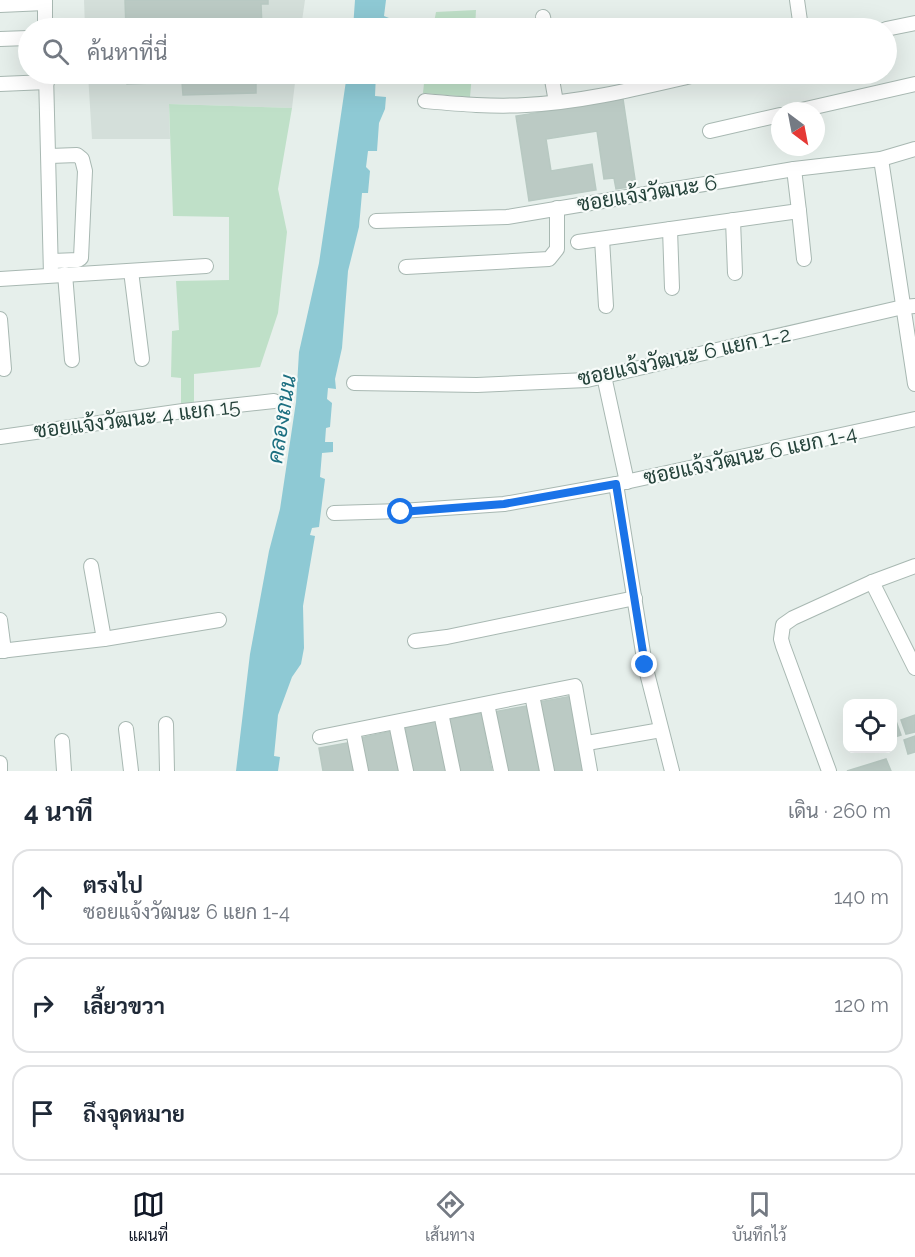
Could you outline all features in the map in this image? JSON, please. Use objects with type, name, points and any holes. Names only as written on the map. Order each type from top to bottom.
[{"type":"street","points":[[797,0],[800,18]]},
{"type":"street","points":[[0,5],[45,2],[45,18]]},
{"type":"street","points":[[897,27],[915,23]]},
{"type":"street","points":[[0,39],[18,38]]},
{"type":"street","points":[[0,84],[18,82]]},
{"type":"street","points":[[46,84],[50,156],[51,268]]},
{"type":"street","points":[[552,84],[555,102]]},
{"type":"street","points":[[424,101],[474,105],[527,105],[621,92],[656,84]]},
{"type":"street","points":[[825,105],[915,84]]},
{"type":"street","points":[[710,131],[771,117]]},
{"type":"street","name":"ซอยแจ้งวัฒนะ 6","points":[[376,221],[507,217],[794,169],[881,159],[915,149]]},
{"type":"street","points":[[0,279],[51,268],[81,258],[84,171],[82,159],[77,155],[50,156]]},
{"type":"street","points":[[881,159],[909,306],[915,384]]},
{"type":"street","points":[[794,169],[804,259]]},
{"type":"street","points":[[406,267],[549,259],[557,249],[557,208]]},
{"type":"street","points":[[578,242],[799,211]]},
{"type":"street","points":[[733,220],[735,273]]},
{"type":"street","points":[[670,229],[672,288]]},
{"type":"street","points":[[602,239],[606,306]]},
{"type":"street","points":[[51,268],[65,274],[206,266]]},
{"type":"street","points":[[131,271],[142,359]]},
{"type":"street","points":[[65,274],[72,360]]},
{"type":"street","name":"ซอยแจ้งวัฒนะ 6 แยก 1-2","points":[[354,383],[521,384],[587,380],[909,306]]},
{"type":"street","points":[[0,319],[4,369]]},
{"type":"street","points":[[604,376],[622,483],[634,598],[645,665],[672,771]]},
{"type":"street","name":"ซอยแจ้งวัฒนะ 4 แยก 15","points":[[0,437],[183,411],[274,401]]},
{"type":"street","name":"ซอยแจ้งวัฒนะ 6 แยก 1-4","points":[[334,513],[401,512],[504,504],[622,483],[915,419]]},
{"type":"street","points":[[91,566],[104,639]]},
{"type":"street","points":[[829,771],[783,646],[781,632],[783,625],[793,618],[872,582],[915,566]]},
{"type":"street","points":[[872,582],[915,668]]},
{"type":"street","points":[[415,640],[447,637],[634,598]]},
{"type":"street","points":[[0,620],[2,651],[104,639],[219,620]]},
{"type":"street","points":[[320,737],[575,686],[587,743],[590,771]]},
{"type":"street","points":[[532,695],[547,771]]},
{"type":"street","points":[[487,704],[501,771]]},
{"type":"street","points":[[441,713],[453,771]]},
{"type":"street","points":[[396,723],[406,771]]},
{"type":"street","points":[[166,724],[167,771]]},
{"type":"street","points":[[126,729],[131,771]]},
{"type":"street","points":[[587,743],[662,729]]},
{"type":"street","points":[[353,731],[361,771]]},
{"type":"street","points":[[62,741],[64,771]]},
{"type":"street","points":[[0,763],[0,771]]},
{"type":"shaded area","points":[[84,0],[305,0],[302,18],[85,18]]},
{"type":"shaded area","points":[[89,84],[295,84],[292,108],[169,104],[170,139],[92,139]]},
{"type":"green space","points":[[476,10],[476,18],[435,18],[436,12]]},
{"type":"green space","points":[[424,84],[471,84],[470,97],[423,93]]},
{"type":"green space","points":[[169,104],[292,108],[278,189],[287,232],[278,313],[260,367],[194,374],[194,405],[181,403],[181,378],[171,377],[172,331],[179,330],[176,281],[229,280],[229,217],[173,216]]},
{"type":"water","points":[[355,0],[386,0],[384,16],[389,18],[354,18]]},
{"type":"water","points":[[346,84],[376,84],[375,96],[386,97],[385,109],[379,123],[377,151],[368,151],[366,167],[370,171],[368,193],[362,193],[359,227],[348,271],[342,348],[335,379],[336,389],[328,388],[327,399],[332,403],[330,427],[326,428],[325,442],[333,442],[333,452],[322,453],[320,477],[325,479],[319,527],[312,528],[310,535],[315,536],[303,606],[304,648],[301,664],[292,677],[278,715],[274,756],[280,757],[278,771],[236,771],[250,654],[269,551],[280,509],[296,402],[299,352],[319,263]]},
{"type":"building","points":[[125,0],[268,0],[268,4],[261,4],[262,18],[126,18]]},
{"type":"building","points":[[182,84],[256,84],[256,93],[183,95]]},
{"type":"building","points":[[623,99],[636,186],[616,189],[614,178],[604,179],[597,131],[546,139],[551,171],[592,164],[596,190],[529,201],[516,116]]},
{"type":"building","points":[[572,696],[587,771],[552,771],[539,702]]},
{"type":"building","points":[[526,706],[539,771],[505,771],[493,712]]},
{"type":"building","points":[[481,713],[492,771],[458,771],[448,720]]},
{"type":"building","points":[[915,715],[915,732],[906,734],[901,720]]},
{"type":"building","points":[[438,720],[448,771],[413,771],[405,726]]},
{"type":"building","points":[[897,724],[901,735],[897,736]]},
{"type":"building","points":[[393,731],[401,771],[366,771],[360,738]]},
{"type":"building","points":[[915,736],[915,752],[908,754],[904,740]]},
{"type":"building","points":[[352,742],[358,771],[323,771],[319,748]]},
{"type":"building","points":[[886,759],[891,771],[847,771]]},
{"type":"route","points":[[401,512],[504,504],[616,484],[645,665]]},
{"type":"water label","name":"คลองถนน","points":[[281,419]]}]
